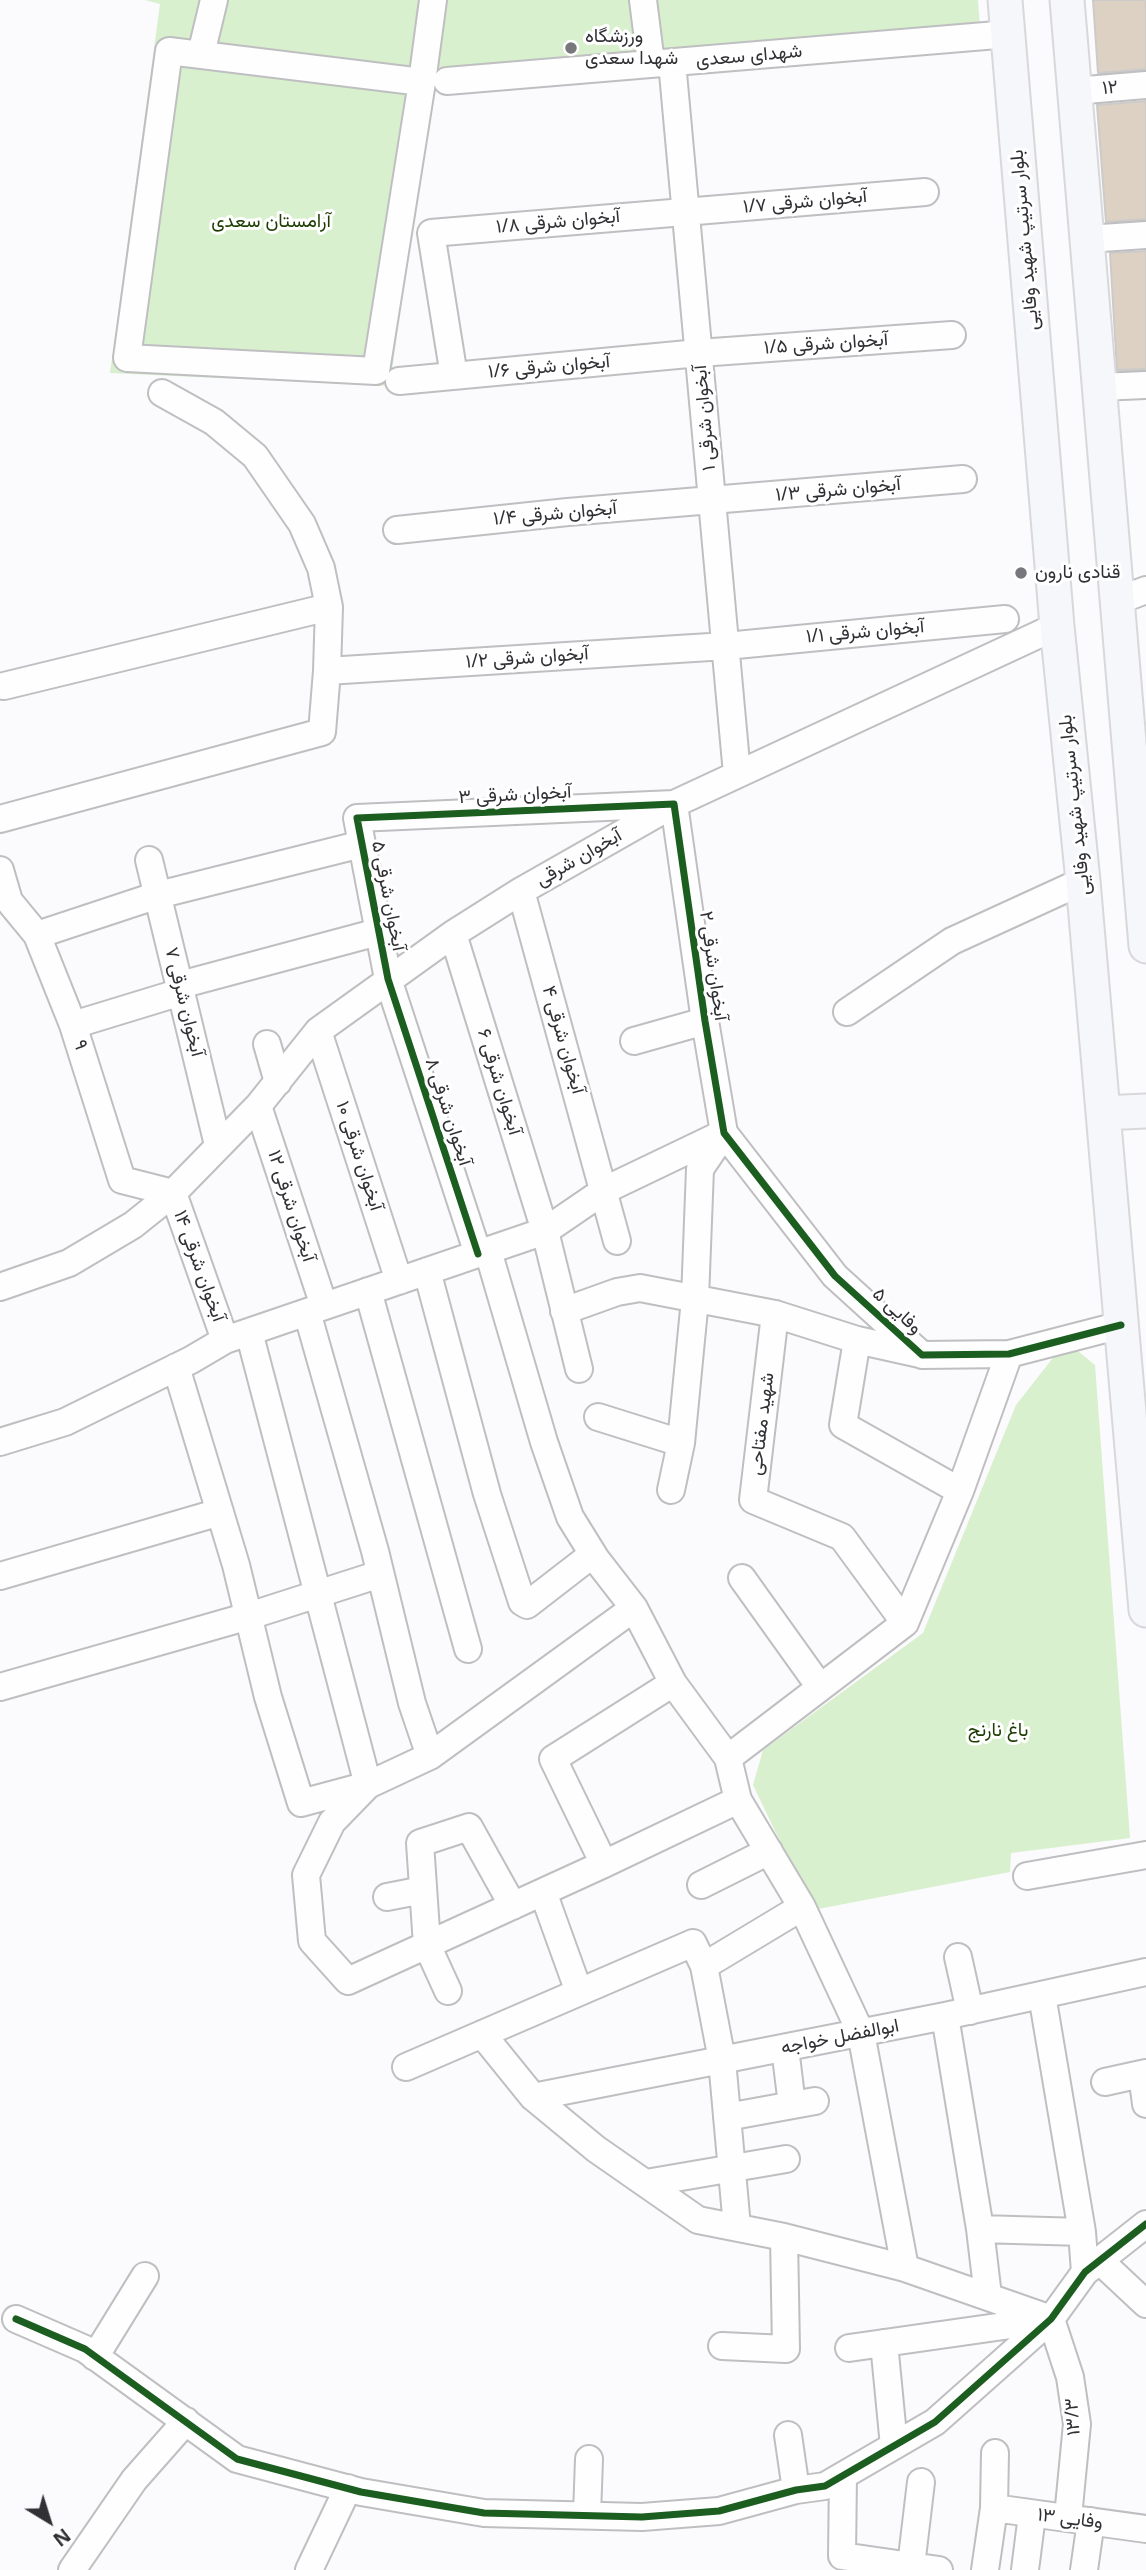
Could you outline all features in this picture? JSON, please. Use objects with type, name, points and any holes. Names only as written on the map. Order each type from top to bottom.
[{"type":"main road","name":"بلوار سرتیپ شهید وفایی","points":[[1005,0],[1057,626],[1083,881],[1146,1609]]},
{"type":"main road","points":[[1067,0],[1099,387],[1131,595],[1146,946]]},
{"type":"main road","points":[[1103,1113],[1146,1111]]},
{"type":"street","points":[[201,54],[214,0]]},
{"type":"street","points":[[433,0],[435,81]]},
{"type":"street","name":"آبخوان شرقی ۱","points":[[643,0],[662,62],[686,212],[737,774]]},
{"type":"street","name":"شهدای سعدی","points":[[435,81],[376,371],[127,358],[169,51],[435,81],[1009,34]]},
{"type":"street","name":"۱۲","points":[[1074,90],[1146,85]]},
{"type":"street","name":"آبخوان شرقی ۱/۷","points":[[686,212],[925,192]]},
{"type":"street","name":"آبخوان شرقی ۱/۸","points":[[454,376],[431,233],[686,212]]},
{"type":"street","points":[[1087,239],[1146,234]]},
{"type":"street","name":"آبخوان شرقی ۱/۵","points":[[699,353],[952,335]]},
{"type":"street","name":"آبخوان شرقی ۱/۶","points":[[399,381],[699,353]]},
{"type":"street","points":[[1099,387],[1146,385]]},
{"type":"street","points":[[0,819],[321,732],[330,607],[321,568],[302,524],[255,456],[214,422],[162,393]]},
{"type":"street","name":"آبخوان شرقی ۱/۳","points":[[712,500],[963,479]]},
{"type":"street","name":"آبخوان شرقی ۱/۴","points":[[397,530],[712,500]]},
{"type":"street","points":[[5,686],[330,607]]},
{"type":"street","name":"آبخوان شرقی ۱/۱","points":[[726,646],[1004,619]]},
{"type":"street","name":"آبخوان شرقی","points":[[0,1287],[69,1263],[133,1225],[173,1193],[258,1106],[318,1031],[453,934],[521,891],[674,804],[1057,626]]},
{"type":"street","name":"آبخوان شرقی ۱/۲","points":[[327,671],[726,646]]},
{"type":"street","name":"آبخوان شرقی ۳","points":[[356,818],[674,804]]},
{"type":"street","name":"آبخوان شرقی ۲","points":[[674,804],[724,1133]]},
{"type":"street","name":"آبخوان شرقی ۵","points":[[356,818],[388,979]]},
{"type":"street","points":[[37,935],[158,895],[362,844]]},
{"type":"street","name":"آبخوان شرقی ۷","points":[[149,860],[218,1145]]},
{"type":"street","name":"۹","points":[[0,870],[9,901],[37,935],[73,1025],[122,1180],[173,1193]]},
{"type":"street","points":[[847,1012],[952,941],[1083,881]]},
{"type":"street","name":"آبخوان شرقی ۴","points":[[521,891],[617,1241]]},
{"type":"street","points":[[73,1025],[181,989],[377,932]]},
{"type":"street","name":"آبخوان شرقی ۶","points":[[453,934],[545,1231],[579,1368]]},
{"type":"street","name":"آبخوان شرقی ۸","points":[[388,979],[483,1252],[570,1517],[593,1554],[634,1608],[673,1683],[728,1758]]},
{"type":"street","points":[[634,1041],[705,1021]]},
{"type":"street","name":"آبخوان شرقی ۱۰","points":[[318,1031],[399,1281]]},
{"type":"street","points":[[267,1044],[278,1082]]},
{"type":"street","name":"آبخوان شرقی ۱۲","points":[[258,1106],[316,1309],[412,1703],[430,1756]]},
{"type":"street","points":[[0,1442],[65,1422],[237,1336],[545,1231],[605,1190],[724,1133]]},
{"type":"street","points":[[671,1490],[681,1443],[695,1299],[700,1169],[724,1133]]},
{"type":"street","name":"وفایی ۵","points":[[724,1133],[835,1276],[922,1355],[1009,1354],[1121,1325]]},
{"type":"street","name":"آبخوان شرقی ۱۴","points":[[173,1193],[237,1336],[318,1594],[368,1785]]},
{"type":"street","points":[[427,1271],[487,1494],[522,1602],[527,1605],[593,1554]]},
{"type":"street","points":[[564,1311],[617,1292],[640,1288],[775,1314],[857,1340],[922,1355]]},
{"type":"street","points":[[368,1291],[468,1648]]},
{"type":"street","name":"شهید مفتاحی","points":[[775,1314],[753,1500],[842,1537],[905,1623]]},
{"type":"street","points":[[857,1340],[843,1425],[960,1491]]},
{"type":"street","points":[[905,2268],[862,2033],[802,1907],[738,1800],[728,1758],[905,1623],[960,1491],[1009,1354]]},
{"type":"street","points":[[176,1367],[220,1512],[268,1697],[301,1803],[368,1785],[430,1756],[634,1608]]},
{"type":"street","points":[[597,1417],[681,1443]]},
{"type":"street","points":[[0,1576],[220,1512]]},
{"type":"street","points":[[0,1687],[248,1616],[380,1573]]},
{"type":"street","points":[[742,1578],[820,1687]]},
{"type":"street","points":[[604,1864],[554,1759],[673,1683]]},
{"type":"street","points":[[368,1785],[332,1822],[306,1875],[312,1941],[348,1981],[738,1800]]},
{"type":"street","points":[[448,1991],[427,1945],[420,1843],[469,1827],[513,1906]]},
{"type":"street","points":[[701,1885],[769,1852]]},
{"type":"street","points":[[1027,1876],[1146,1854]]},
{"type":"street","points":[[387,1897],[423,1890]]},
{"type":"street","points":[[543,1892],[579,1992]]},
{"type":"street","points":[[704,1966],[802,1907]]},
{"type":"street","points":[[406,2067],[693,1943],[704,1966],[722,2060],[737,2227]]},
{"type":"street","points":[[958,1956],[957,2013],[988,2296]]},
{"type":"street","name":"ابوالفضل خواجه","points":[[533,2097],[862,2033],[1146,1972]]},
{"type":"street","points":[[1042,1995],[1082,2232],[1093,2266],[1146,2304]]},
{"type":"street","points":[[482,2034],[533,2097],[596,2149],[698,2220],[784,2237],[905,2268],[1051,2319]]},
{"type":"street","points":[[727,2117],[803,2103],[785,2048]]},
{"type":"street","points":[[1105,2082],[1144,2074],[1146,2104]]},
{"type":"street","points":[[646,2183],[786,2159]]},
{"type":"street","points":[[16,2319],[85,2349],[237,2459],[348,2488],[484,2513],[642,2516],[719,2511],[796,2490],[825,2486],[935,2422],[1051,2319],[1093,2266],[1146,2224]]},
{"type":"street","points":[[980,2229],[1082,2232]]},
{"type":"street","points":[[722,2346],[786,2349],[784,2237]]},
{"type":"street","points":[[95,2357],[145,2276]]},
{"type":"street","points":[[849,2348],[1051,2319]]},
{"type":"street","name":"۱۳/۳","points":[[1051,2319],[1070,2377],[1077,2424],[1084,2570]]},
{"type":"street","points":[[884,2343],[894,2446]]},
{"type":"street","points":[[72,2570],[134,2480],[186,2421]]},
{"type":"street","points":[[788,2435],[796,2490]]},
{"type":"street","points":[[985,2570],[994,2508],[995,2454]]},
{"type":"street","points":[[587,2515],[589,2459]]},
{"type":"street","points":[[843,2476],[842,2556],[874,2566],[911,2566],[939,2570]]},
{"type":"street","points":[[911,2566],[920,2482]]},
{"type":"street","points":[[309,2570],[348,2488]]},
{"type":"street","name":"وفایی ۱۳","points":[[994,2508],[1032,2515],[1145,2522]]},
{"type":"street","points":[[1025,2570],[1032,2515]]},
{"type":"green space","name":"آرامستان سعدی","points":[[145,0],[978,0],[980,28],[433,68],[390,386],[110,373],[160,4]]},
{"type":"green space","name":"باغ نارنج","points":[[1078,1351],[1095,1365],[1130,1838],[1011,1853],[1010,1872],[813,1910],[753,1785],[763,1750],[923,1633],[1016,1405],[1056,1354]]},
{"type":"building","points":[[1093,0],[1146,0],[1146,69],[1098,73]]},
{"type":"building","points":[[1146,101],[1146,219],[1106,222],[1097,105]]},
{"type":"building","points":[[1146,251],[1146,369],[1117,370],[1110,253]]},
{"type":"cycle path","points":[[478,1254],[388,979],[357,818],[674,804],[724,1133],[835,1276],[922,1355],[1009,1354],[1121,1325]]},
{"type":"cycle path","points":[[16,2319],[85,2349],[237,2459],[361,2492],[484,2513],[642,2517],[719,2511],[796,2490],[825,2486],[935,2422],[1051,2319],[1085,2272],[1146,2224]]},
{"type":"place","name":"ورزشگاه شهدا سعدی","points":[[571,48]]},
{"type":"place","name":"قنادی نارون","points":[[1021,573]]}]
